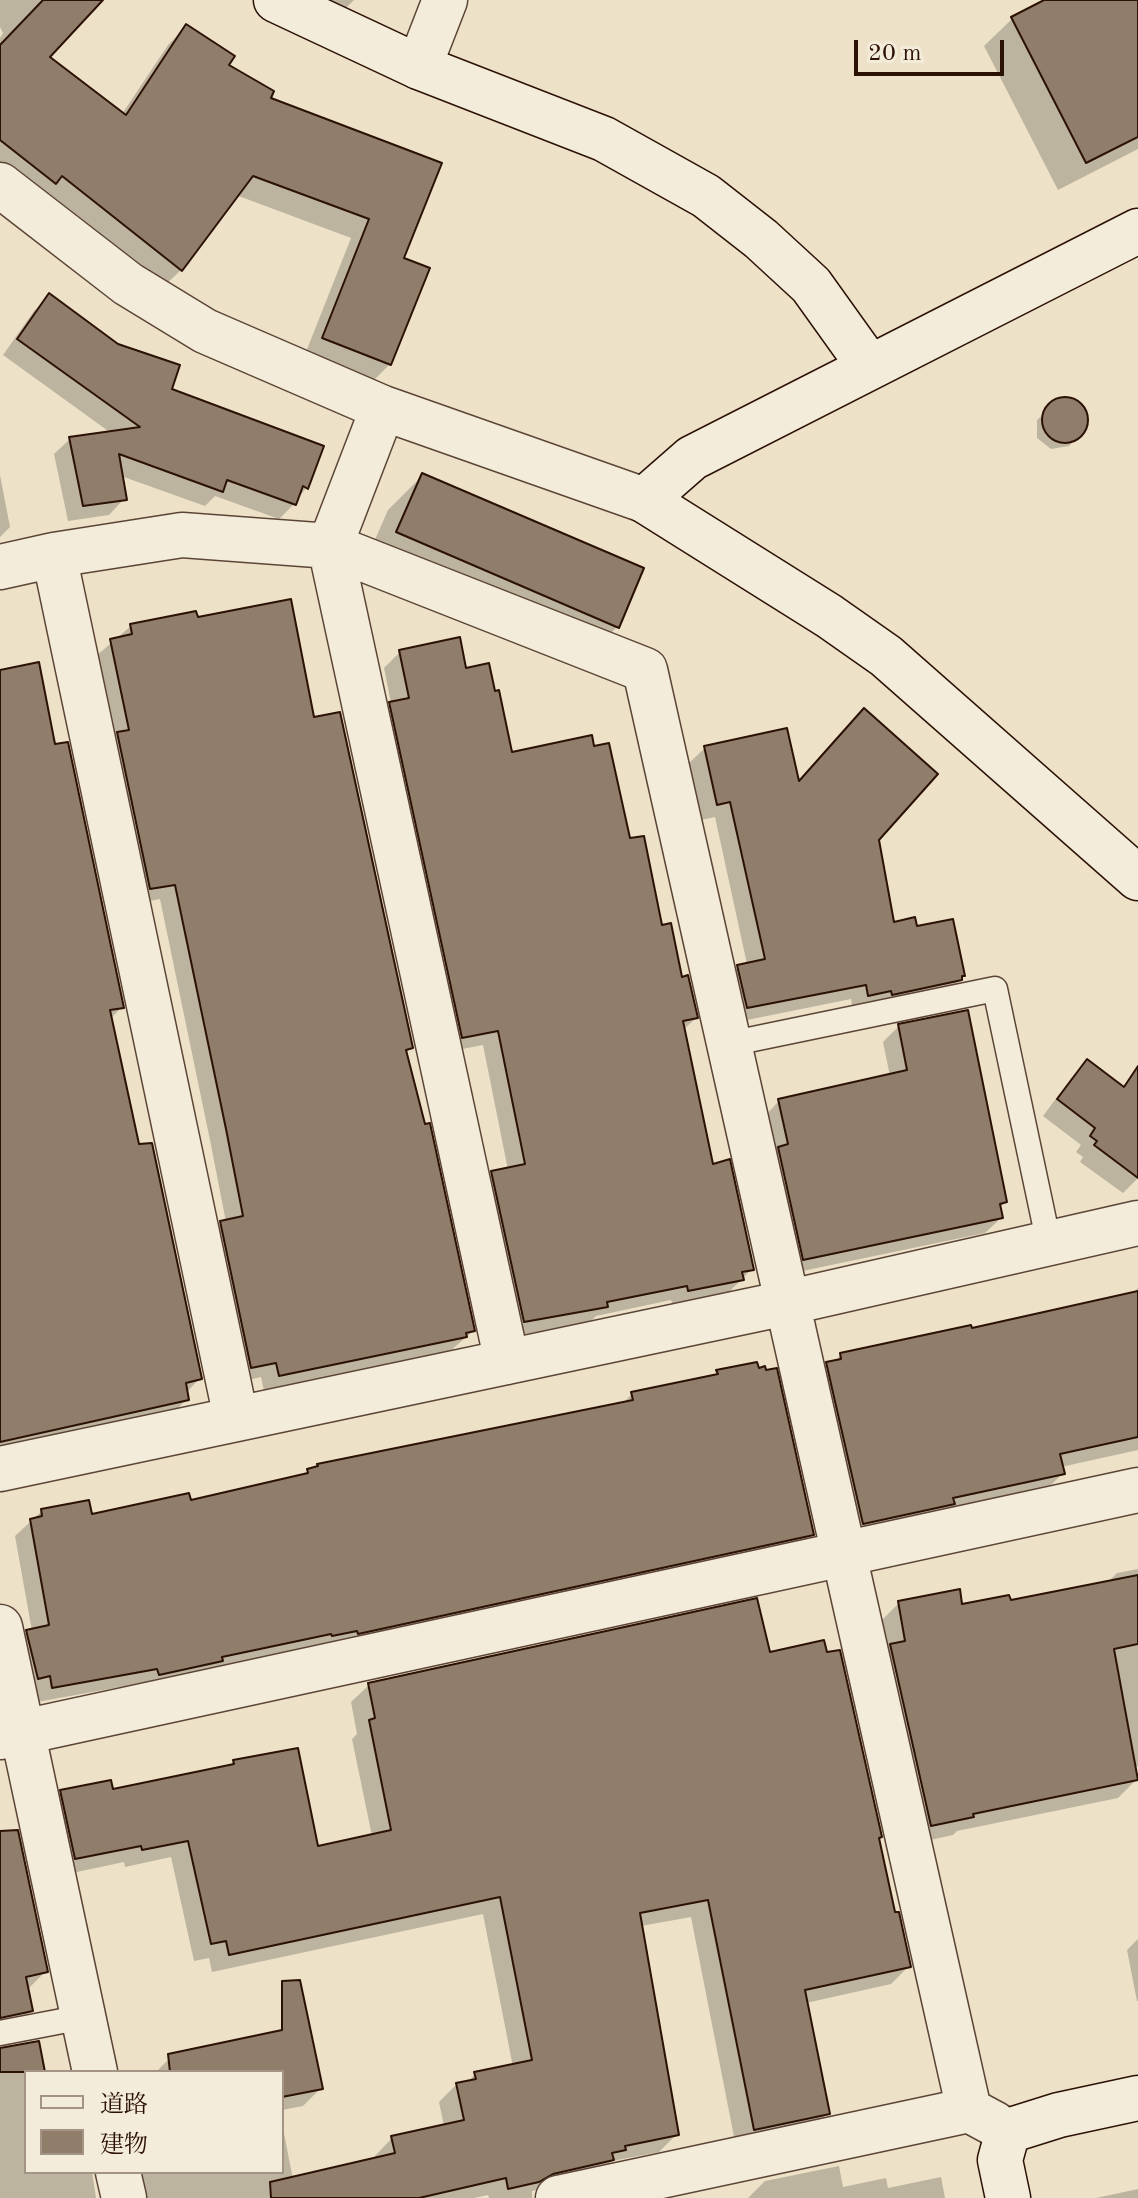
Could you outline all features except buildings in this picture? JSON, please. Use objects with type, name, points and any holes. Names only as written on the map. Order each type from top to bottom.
[{"type":"street","points":[[276,0],[419,67],[604,139],[706,196],[761,239],[811,285],[869,366]]},
{"type":"street","points":[[419,67],[445,0]]},
{"type":"street","points":[[0,185],[128,284],[205,331],[383,408],[644,500],[829,616],[886,656],[1138,878]]},
{"type":"street","points":[[644,500],[692,458],[1138,231]]},
{"type":"street","points":[[383,408],[330,546],[507,1362]]},
{"type":"street","points":[[0,567],[54,555],[182,535],[330,546],[645,670],[969,2110]]},
{"type":"street","points":[[54,555],[236,1418]]},
{"type":"street","points":[[0,1469],[786,1303],[1138,1223]]},
{"type":"street","points":[[10,1735],[1138,1490]]},
{"type":"street","points":[[0,1627],[10,1735],[95,2070]]},
{"type":"street","points":[[558,2198],[969,2110],[1008,2131],[1059,2115],[1138,2098]]},
{"type":"street","points":[[1008,2131],[1000,2160],[1008,2198]]},
{"type":"street","points":[[118,2174],[124,2198]]},
{"type":"lane","points":[[729,1044],[995,989],[1049,1244]]},
{"type":"lane","points":[[0,2033],[83,2017]]}]
